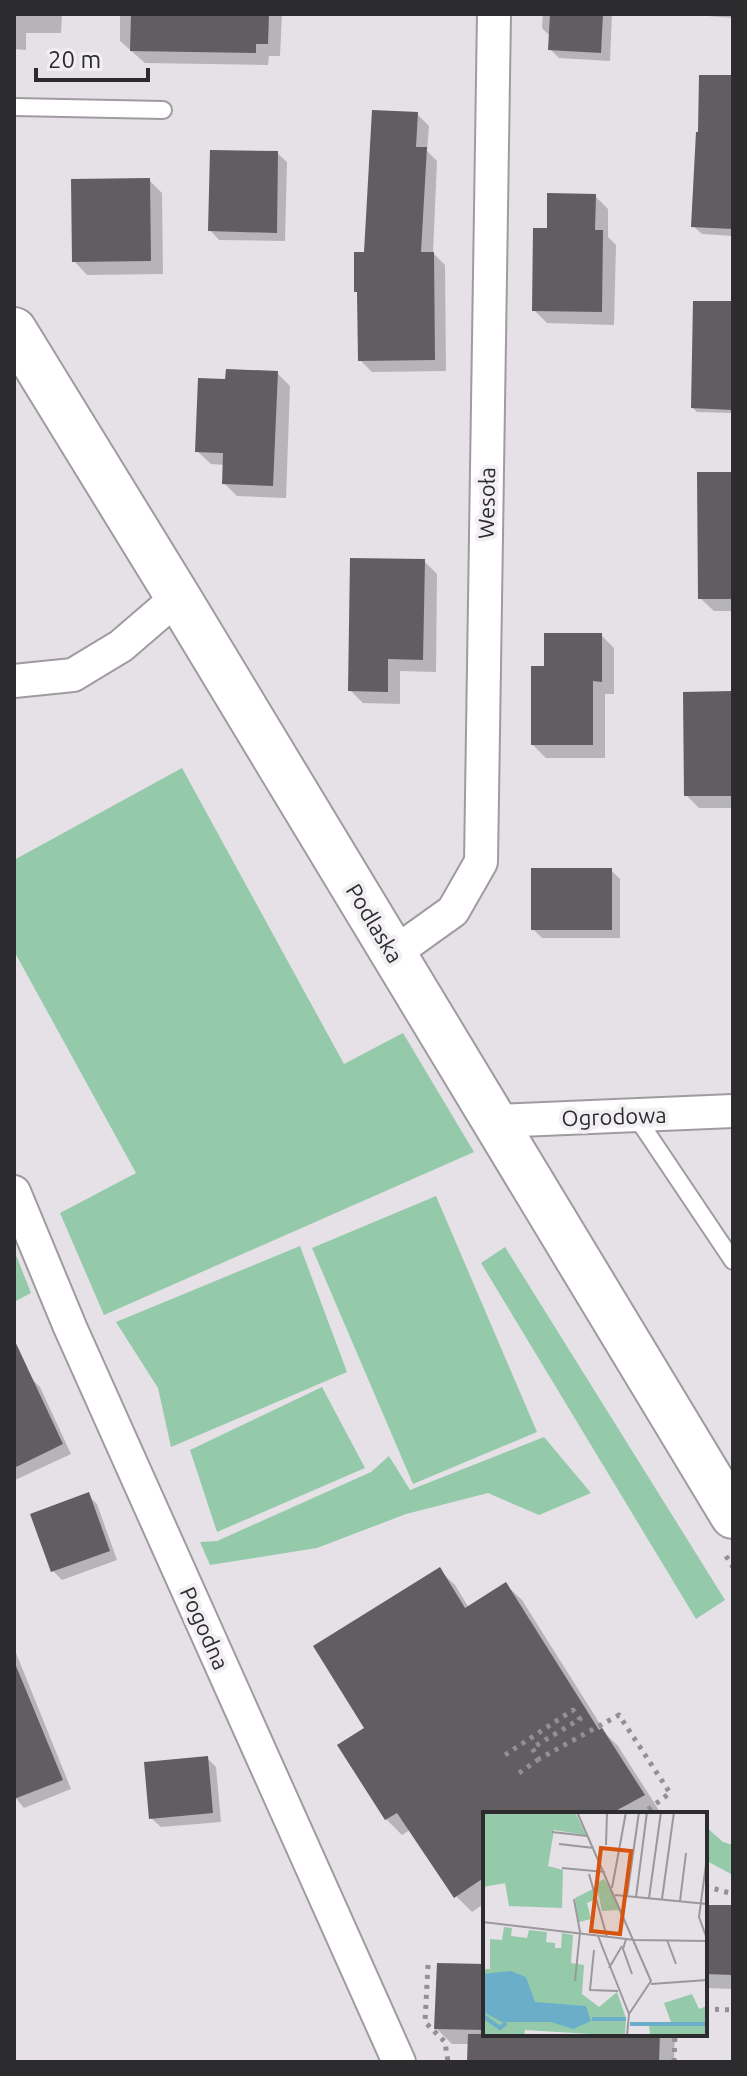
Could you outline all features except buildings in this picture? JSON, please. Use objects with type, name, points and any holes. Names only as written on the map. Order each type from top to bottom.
[{"type":"street","name":"Wesoła","points":[[393,954],[453,911],[481,862],[494,14]]},
{"type":"street","name":"Podlaska","points":[[14,330],[733,1516]]},
{"type":"street","points":[[14,681],[73,675],[121,646],[178,597]]},
{"type":"street","name":"Ogrodowa","points":[[496,1121],[733,1111]]},
{"type":"street","name":"Pogodna","points":[[14,1192],[77,1342],[399,2062]]},
{"type":"lane","points":[[14,107],[163,110]]},
{"type":"lane","points":[[635,1115],[733,1261]]},
{"type":"path","points":[[505,1755],[573,1710],[580,1719],[532,1748],[539,1759]]},
{"type":"path","points":[[519,1773],[619,1715],[670,1793],[645,1812]]},
{"type":"path","points":[[707,1887],[733,1894]]},
{"type":"path","points":[[428,1965],[425,2022],[445,2042],[448,2062]]},
{"type":"path","points":[[707,2009],[733,2010]]},
{"type":"path","points":[[674,2062],[675,2036]]},
{"type":"green space","points":[[182,768],[344,1064],[403,1033],[474,1152],[104,1315],[60,1213],[136,1173],[14,951],[14,860]]},
{"type":"green space","points":[[436,1196],[537,1432],[413,1484],[312,1248]]},
{"type":"green space","points":[[300,1246],[347,1372],[171,1447],[158,1388],[116,1322]]},
{"type":"green space","points":[[505,1247],[725,1600],[696,1619],[481,1263]]},
{"type":"green space","points":[[14,1250],[31,1293],[14,1302]]},
{"type":"green space","points":[[322,1387],[365,1468],[217,1532],[190,1450]]},
{"type":"green space","points":[[544,1437],[591,1493],[539,1515],[488,1493],[406,1514],[317,1548],[210,1565],[200,1542],[217,1541],[371,1472],[389,1456],[410,1490]]},
{"type":"green space","points":[[707,1828],[723,1842],[733,1845],[733,1875],[707,1861]]}]
